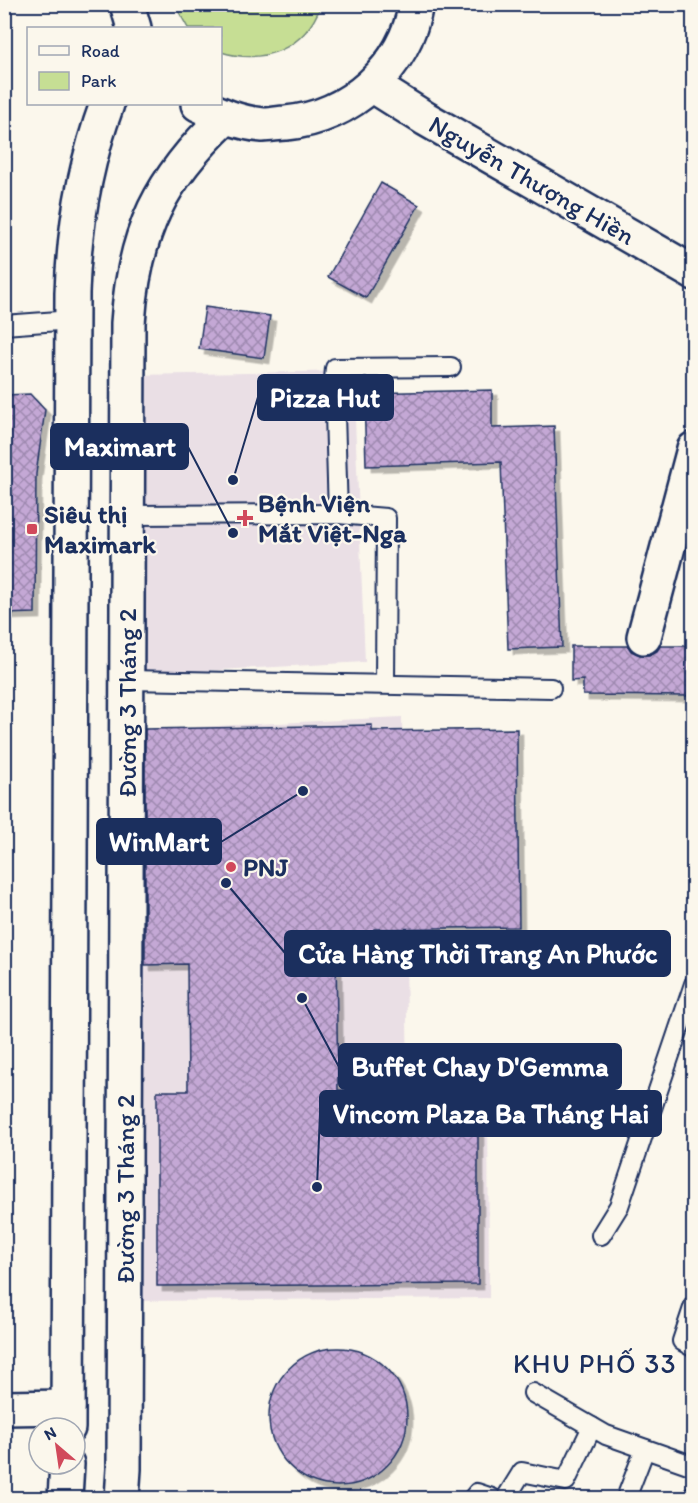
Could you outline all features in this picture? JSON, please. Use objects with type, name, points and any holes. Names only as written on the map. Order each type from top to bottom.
[{"type":"main road","points":[[127,4],[134,27]]},
{"type":"main road","points":[[212,111],[264,125],[303,121],[340,108],[372,85],[390,65],[404,42],[414,17],[416,4]]},
{"type":"main road","name":"Nguyễn Thượng Hiền","points":[[372,85],[426,119],[693,273]]},
{"type":"main road","points":[[68,1416],[73,257],[77,222],[92,149],[107,105]]},
{"type":"main road","name":"Đường 3 Tháng 2","points":[[122,1498],[128,323],[134,267],[141,240],[166,186],[203,138],[212,111]]},
{"type":"main road","points":[[644,637],[693,449]]},
{"type":"main road","points":[[4,1408],[61,1416]]},
{"type":"main road","points":[[66,1498],[67,1476]]},
{"type":"lane","points":[[4,325],[72,320]]},
{"type":"lane","points":[[338,514],[335,368],[451,368]]},
{"type":"lane","points":[[128,515],[338,514],[386,518],[385,684]]},
{"type":"lane","points":[[127,680],[551,688]]},
{"type":"lane","points":[[601,1234],[619,1206],[693,984]]},
{"type":"lane","points":[[693,1305],[682,1341],[693,1348]]},
{"type":"lane","points":[[533,1393],[606,1435],[693,1466]]},
{"type":"lane","points":[[506,1498],[522,1472],[566,1481],[592,1427]]},
{"type":"lane","points":[[627,1498],[645,1449]]},
{"type":"lane","points":[[473,1498],[477,1493],[492,1498]]},
{"type":"lane","points":[[692,1498],[693,1494]]},
{"type":"shaded area","name":"Bệnh Viện Mắt Việt-Nga","points":[[353,371],[365,662],[129,675],[133,375]]},
{"type":"shaded area","points":[[402,717],[408,1080],[488,1089],[489,1298],[134,1301],[131,730]]},
{"type":"green space","points":[[175,4],[321,5],[305,33],[294,43],[267,54],[237,56],[222,52],[222,27],[187,27]]},
{"type":"building","points":[[381,183],[419,205],[366,298],[328,277]]},
{"type":"building","points":[[205,307],[270,316],[264,358],[199,349]]},
{"type":"building","points":[[492,390],[492,428],[554,426],[562,647],[508,649],[501,462],[366,466],[364,393]]},
{"type":"building","points":[[30,394],[45,410],[36,474],[35,613],[4,614],[4,395]]},
{"type":"building","points":[[571,646],[628,646],[631,651],[640,655],[649,655],[657,651],[660,646],[689,646],[688,696],[583,695],[583,680],[571,681]]},
{"type":"building","points":[[372,725],[372,731],[517,729],[519,927],[374,929],[375,955],[336,956],[338,1090],[478,1089],[478,1284],[157,1286],[157,1091],[188,1091],[187,964],[145,965],[145,729]]},
{"type":"building","points":[[338,1348],[365,1353],[377,1359],[387,1368],[396,1378],[402,1390],[407,1417],[402,1444],[396,1456],[387,1466],[377,1475],[365,1481],[338,1486],[311,1481],[299,1475],[289,1466],[280,1456],[274,1444],[269,1417],[274,1390],[280,1378],[289,1368],[299,1359],[311,1353]]},
{"type":"place","name":"Pizza Hut","points":[[233,480]]},
{"type":"place","name":"Bệnh Viện Mắt Việt-Nga","points":[[245,518]]},
{"type":"place","name":"Siêu thị Maximark","points":[[32,529]]},
{"type":"place","name":"Maximart","points":[[233,533]]},
{"type":"place","name":"WinMart","points":[[303,791]]},
{"type":"place","name":"PNJ","points":[[231,867]]},
{"type":"place","name":"Cửa Hàng Thời Trang An Phước","points":[[226,883]]},
{"type":"place","name":"Buffet Chay D'Gemma","points":[[302,998]]},
{"type":"place","name":"Vincom Plaza Ba Tháng Hai","points":[[317,1187]]},
{"type":"district","name":"KHU PHỐ 33","points":[[595,1363]]}]
